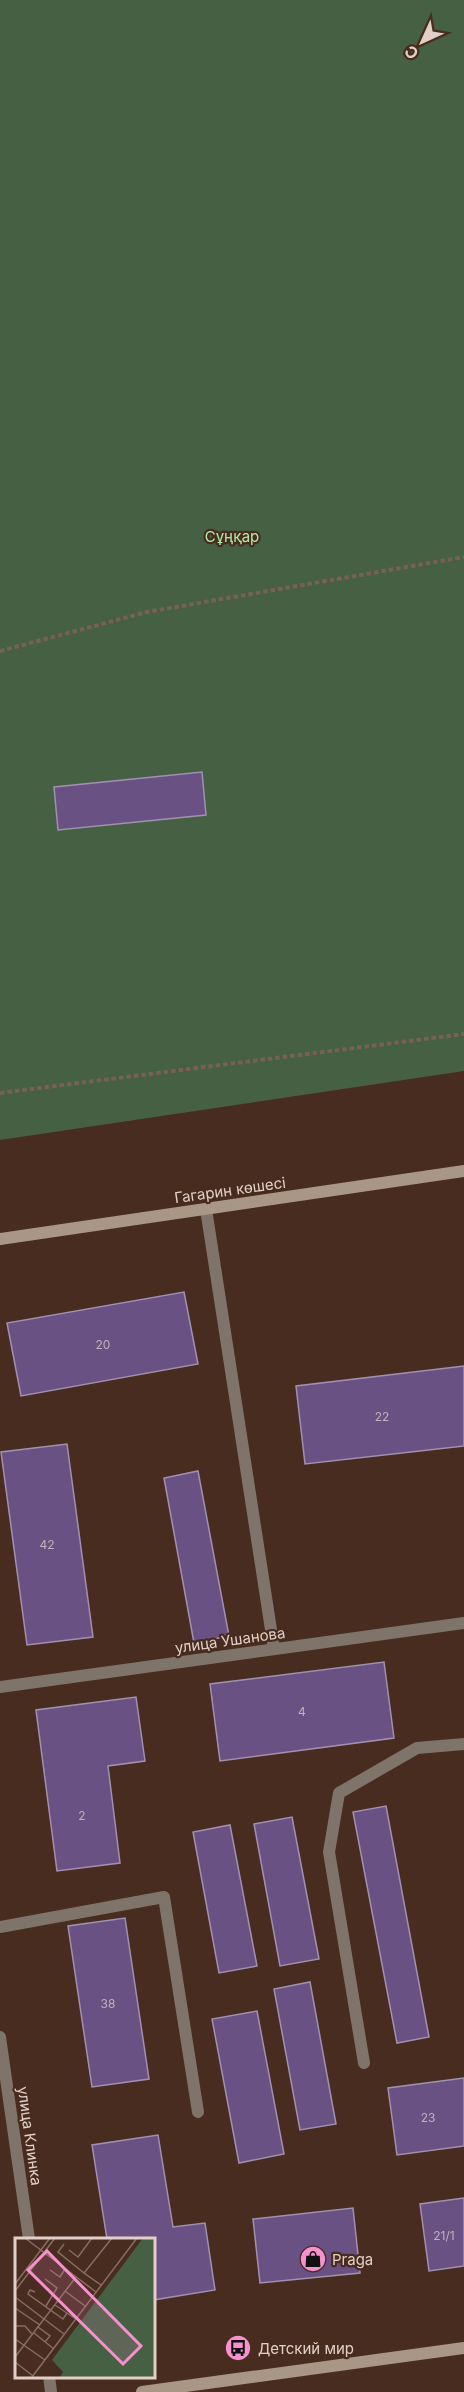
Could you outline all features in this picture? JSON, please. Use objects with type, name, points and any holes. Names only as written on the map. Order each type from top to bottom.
[{"type":"street","name":"Гагарин көшесі","points":[[0,1239],[464,1171]]},
{"type":"street","points":[[206,1209],[274,1649]]},
{"type":"street","name":"улица Ушанова","points":[[0,1687],[464,1623]]},
{"type":"street","points":[[364,2063],[328,1852],[339,1793],[417,1748],[464,1744]]},
{"type":"street","points":[[0,1927],[164,1897],[198,2112]]},
{"type":"street","name":"улица Клинка","points":[[0,2037],[2,2069],[29,2238]]},
{"type":"street","points":[[142,2392],[464,2348]]},
{"type":"street","points":[[49,2377],[51,2392]]},
{"type":"path","points":[[0,651],[147,612],[464,556]]},
{"type":"path","points":[[0,1093],[464,1034]]},
{"type":"green space","name":"Сұңқар","points":[[0,0],[464,0],[464,1071],[0,1140]]},
{"type":"building","points":[[202,772],[206,815],[58,830],[54,787]]},
{"type":"building","points":[[184,1292],[198,1364],[21,1396],[7,1323]]},
{"type":"building","points":[[464,1366],[464,1446],[305,1464],[296,1386]]},
{"type":"building","points":[[67,1444],[93,1637],[27,1645],[1,1452]]},
{"type":"building","points":[[198,1471],[229,1636],[194,1643],[164,1478]]},
{"type":"building","points":[[384,1662],[394,1738],[220,1761],[210,1684]]},
{"type":"building","points":[[136,1697],[145,1761],[108,1766],[120,1863],[57,1871],[36,1710]]},
{"type":"building","points":[[386,1806],[429,2037],[397,2043],[353,1812]]},
{"type":"building","points":[[292,1817],[319,1959],[280,1966],[254,1824]]},
{"type":"building","points":[[230,1825],[257,1966],[219,1973],[193,1832]]},
{"type":"building","points":[[125,1918],[149,2079],[92,2087],[68,1926]]},
{"type":"building","points":[[310,1982],[336,2124],[300,2130],[274,1989]]},
{"type":"building","points":[[257,2011],[284,2154],[239,2163],[212,2019]]},
{"type":"building","points":[[464,2078],[464,2146],[397,2155],[388,2088]]},
{"type":"building","points":[[158,2135],[173,2227],[205,2223],[215,2290],[154,2300],[154,2238],[107,2238],[92,2145]]},
{"type":"building","points":[[464,2198],[464,2266],[429,2271],[420,2204]]},
{"type":"building","points":[[353,2208],[360,2273],[260,2283],[253,2219]]},
{"type":"place","name":"Praga","points":[[313,2259]]},
{"type":"place","name":"Детский мир","points":[[238,2348]]}]
